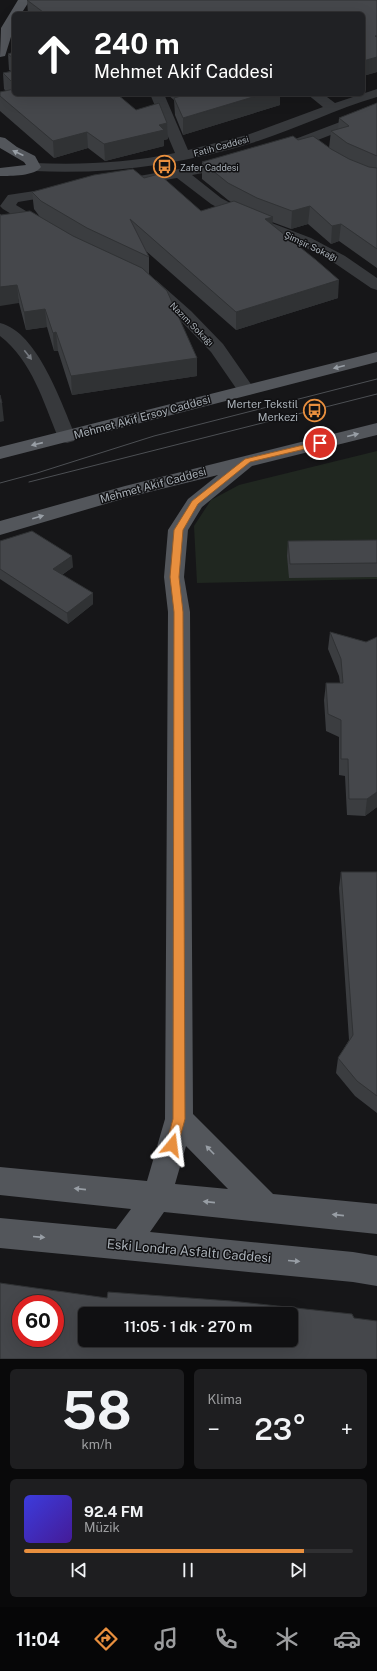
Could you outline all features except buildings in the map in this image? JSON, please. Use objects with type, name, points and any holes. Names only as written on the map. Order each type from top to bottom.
[{"type":"main road","points":[[16,12],[24,0]]},
{"type":"main road","points":[[0,53],[7,28],[12,19]]},
{"type":"main road","points":[[0,142],[30,159],[34,167]]},
{"type":"main road","name":"Fatih Caddesi","points":[[0,172],[21,171],[34,167]]},
{"type":"main road","name":"Mehmet Akif Ersoy Caddesi","points":[[0,453],[377,357]]},
{"type":"main road","name":"Mehmet Akif Caddesi","points":[[0,528],[124,492],[377,429]]},
{"type":"main road","points":[[123,1245],[157,1197],[179,1119],[179,612],[174,577],[178,530],[195,503],[248,460]]},
{"type":"main road","points":[[179,1119],[266,1208]]},
{"type":"main road","points":[[0,1182],[377,1219]]},
{"type":"main road","name":"Eski Londra Asfaltı Caddesi","points":[[0,1233],[353,1267],[377,1271]]},
{"type":"street","name":"Fatih Caddesi","points":[[34,167],[64,170],[92,169],[183,156],[252,138],[377,93]]},
{"type":"street","points":[[158,96],[183,156]]},
{"type":"street","points":[[317,96],[333,108]]},
{"type":"street","points":[[274,152],[313,145],[377,112]]},
{"type":"street","points":[[123,182],[181,174],[246,160]]},
{"type":"street","name":"Şimşir Sokağı","points":[[181,174],[222,204],[251,220],[305,241],[332,255],[377,285]]},
{"type":"street","points":[[56,235],[8,206],[13,198],[72,189]]},
{"type":"street","name":"Nazım Sokağı","points":[[136,276],[149,282],[185,315],[217,348],[246,390]]},
{"type":"street","points":[[0,328],[17,341],[37,367],[67,437]]},
{"type":"shaded area","points":[[377,451],[377,579],[197,583],[194,526],[211,500],[239,485]]},
{"type":"tram line","points":[[0,483],[37,473],[154,436],[377,379]]},
{"type":"tram line","points":[[29,482],[377,394]]},
{"type":"place","name":"Zafer Caddesi","points":[[165,167]]},
{"type":"place","name":"Merter Tekstil Merkezi","points":[[314,410]]},
{"type":"route","points":[[172,1145],[179,1119],[179,612],[174,577],[178,530],[195,503],[248,460],[320,443]]}]
